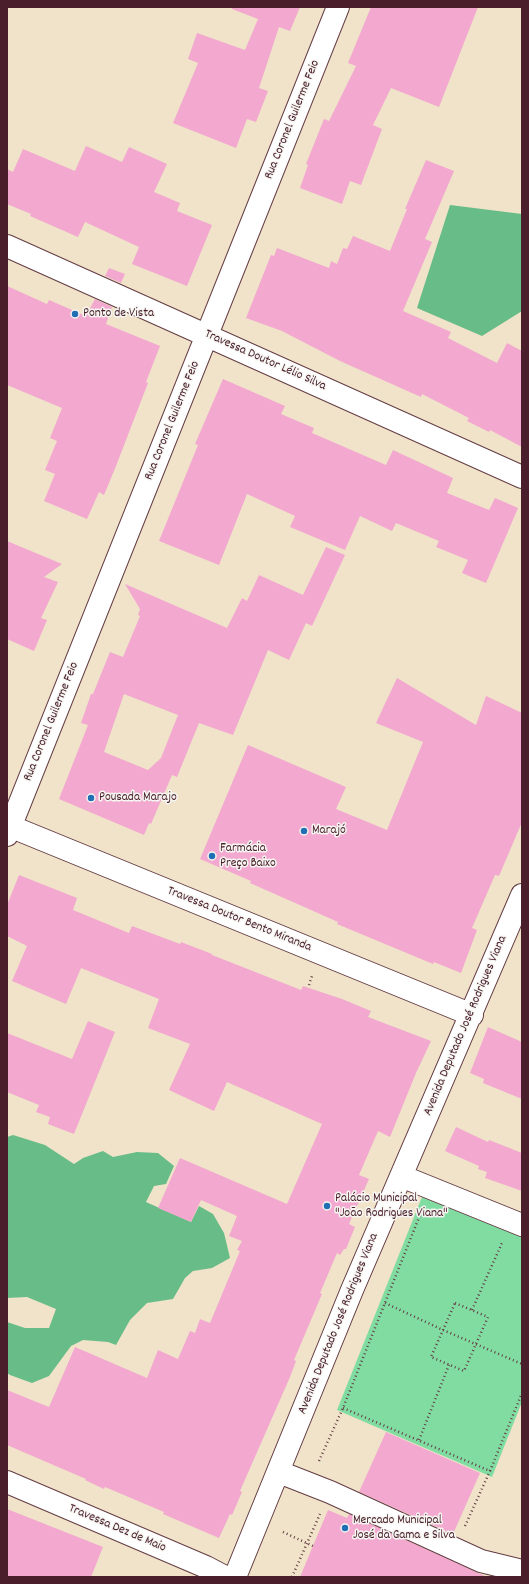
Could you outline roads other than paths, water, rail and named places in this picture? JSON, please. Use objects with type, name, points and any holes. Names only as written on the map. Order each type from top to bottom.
[{"type":"street","name":"Rua Coronel Guilerme Feio","points":[[8,828],[338,7]]},
{"type":"street","name":"Travessa Doutor Lélio Silva","points":[[7,246],[522,477]]},
{"type":"street","name":"Travessa Doutor Bento Miranda","points":[[8,828],[472,1016]]},
{"type":"street","name":"Avenida Deputado José Rodrigues Viana","points":[[235,1577],[352,1290],[472,1016],[522,895]]},
{"type":"street","points":[[401,1176],[522,1225]]},
{"type":"street","points":[[279,1472],[330,1492],[481,1561],[522,1571]]},
{"type":"street","name":"Travessa Dez de Maio","points":[[7,1482],[206,1567],[226,1577]]},
{"type":"place","name":"Ponto de Vista","points":[[75,314]]},
{"type":"place","name":"Pousada Marajo","points":[[91,798]]},
{"type":"place","name":"Marajó","points":[[304,831]]},
{"type":"place","name":"Farmácia Preço Baixo","points":[[212,856]]},
{"type":"place","name":"Palácio Municipal \"João Rodrigues Viana\"","points":[[327,1206]]},
{"type":"place","name":"Mercado Municipal José da Gama e Silva","points":[[345,1528]]}]
